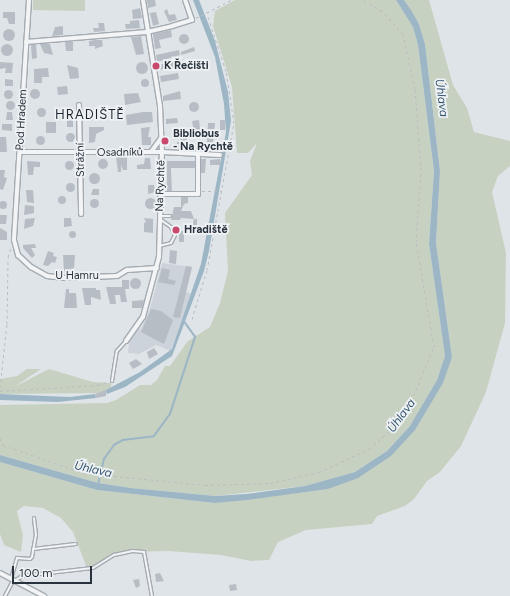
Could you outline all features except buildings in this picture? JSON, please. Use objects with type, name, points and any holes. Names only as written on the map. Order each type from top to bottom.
[{"type":"street","name":"Pod Hradem","points":[[14,240],[29,0]]},
{"type":"street","name":"Na Rychtě","points":[[126,341],[143,317],[157,268],[159,246],[162,138],[159,100],[143,0]]},
{"type":"street","points":[[26,42],[147,32],[192,20],[184,0]]},
{"type":"street","name":"Strážní","points":[[79,106],[81,214]]},
{"type":"street","points":[[151,152],[162,138]]},
{"type":"street","name":"Osadníků","points":[[20,152],[162,152],[220,155]]},
{"type":"street","points":[[160,194],[198,194],[198,153]]},
{"type":"street","name":"U Hamru","points":[[14,240],[18,255],[31,267],[47,276],[117,276],[127,270],[157,268]]},
{"type":"street","points":[[0,573],[12,581],[44,596]]},
{"type":"lane","points":[[160,218],[170,216]]},
{"type":"lane","points":[[159,246],[169,245],[175,235],[171,227],[160,218]]},
{"type":"lane","points":[[112,382],[117,351],[126,341]]},
{"type":"lane","points":[[5,596],[12,581],[17,558],[31,558],[33,549],[34,518]]},
{"type":"lane","points":[[33,549],[76,544]]},
{"type":"lane","points":[[12,581],[18,577],[38,572],[93,568],[126,551],[142,551],[152,596]]},
{"type":"path","points":[[200,17],[231,0]]},
{"type":"path","points":[[0,438],[3,445],[84,473],[205,485],[270,483],[318,472],[369,449],[404,418],[434,347],[416,242],[421,170],[415,89],[403,34],[382,11],[362,0]]},
{"type":"path","points":[[192,319],[208,270],[234,123],[226,71],[207,14]]},
{"type":"path","points":[[198,192],[215,190],[222,191]]},
{"type":"path","points":[[0,387],[6,324],[8,257],[14,240]]},
{"type":"path","points":[[0,391],[97,385],[112,382]]},
{"type":"shaded area","points":[[162,263],[192,267],[186,292],[192,294],[179,332],[171,351],[156,345],[139,354],[128,353],[130,335],[137,327],[141,329],[150,309]]},
{"type":"green space","points":[[33,0],[85,0],[85,11],[33,10]]},
{"type":"green space","points":[[235,0],[396,0],[413,27],[418,45],[434,171],[429,244],[445,356],[437,380],[410,426],[387,451],[355,472],[305,486],[215,496],[131,488],[98,483],[0,455],[0,405],[107,403],[116,400],[140,385],[151,385],[157,380],[165,366],[170,366],[188,341],[210,327],[220,303],[228,271],[225,213],[252,175],[250,161],[257,143],[248,153],[237,153],[232,87],[213,26],[215,11]]},
{"type":"green space","points":[[404,0],[429,0],[453,85],[467,108],[474,132],[510,141],[510,166],[498,176],[492,192],[506,253],[505,323],[486,392],[461,446],[440,472],[427,481],[414,499],[405,506],[377,516],[372,524],[306,530],[278,542],[269,560],[251,561],[221,555],[168,551],[128,552],[112,557],[100,565],[87,568],[73,532],[61,518],[43,508],[24,506],[17,511],[23,535],[21,552],[4,545],[0,534],[0,462],[97,490],[215,503],[328,489],[391,456],[452,357],[436,243],[440,171],[425,44],[419,24]]},
{"type":"green space","points":[[27,369],[41,369],[14,387],[49,369],[93,382],[111,383],[112,391],[107,393],[0,394],[0,379],[17,376]]},
{"type":"water","points":[[193,0],[199,0],[215,41],[228,92],[231,121],[209,251],[204,271],[172,356],[125,387],[107,394],[106,390],[140,372],[172,349],[201,264],[226,132],[224,104],[215,57]]},
{"type":"water","points":[[396,0],[404,0],[411,10],[419,24],[425,44],[440,171],[436,243],[452,357],[443,383],[415,430],[391,456],[358,478],[328,489],[215,503],[97,490],[0,462],[0,455],[98,483],[131,488],[215,496],[246,494],[305,486],[355,472],[387,451],[410,426],[437,380],[445,356],[429,244],[434,171],[418,45],[413,27]]},
{"type":"water","points":[[0,394],[70,397],[95,394],[96,398],[58,402],[0,400]]},
{"type":"waterway","name":"Úhlava","points":[[98,485],[104,459],[114,445],[123,440],[154,436],[170,414],[195,337],[185,323]]},
{"type":"place","name":"K Řečišti","points":[[156,66]]},
{"type":"place","name":"Bibliobus - Na Rychtě","points":[[165,141]]},
{"type":"place","name":"Hradiště","points":[[176,230]]},
{"type":"district","name":"HRADIŠTĚ","points":[[90,115]]}]
